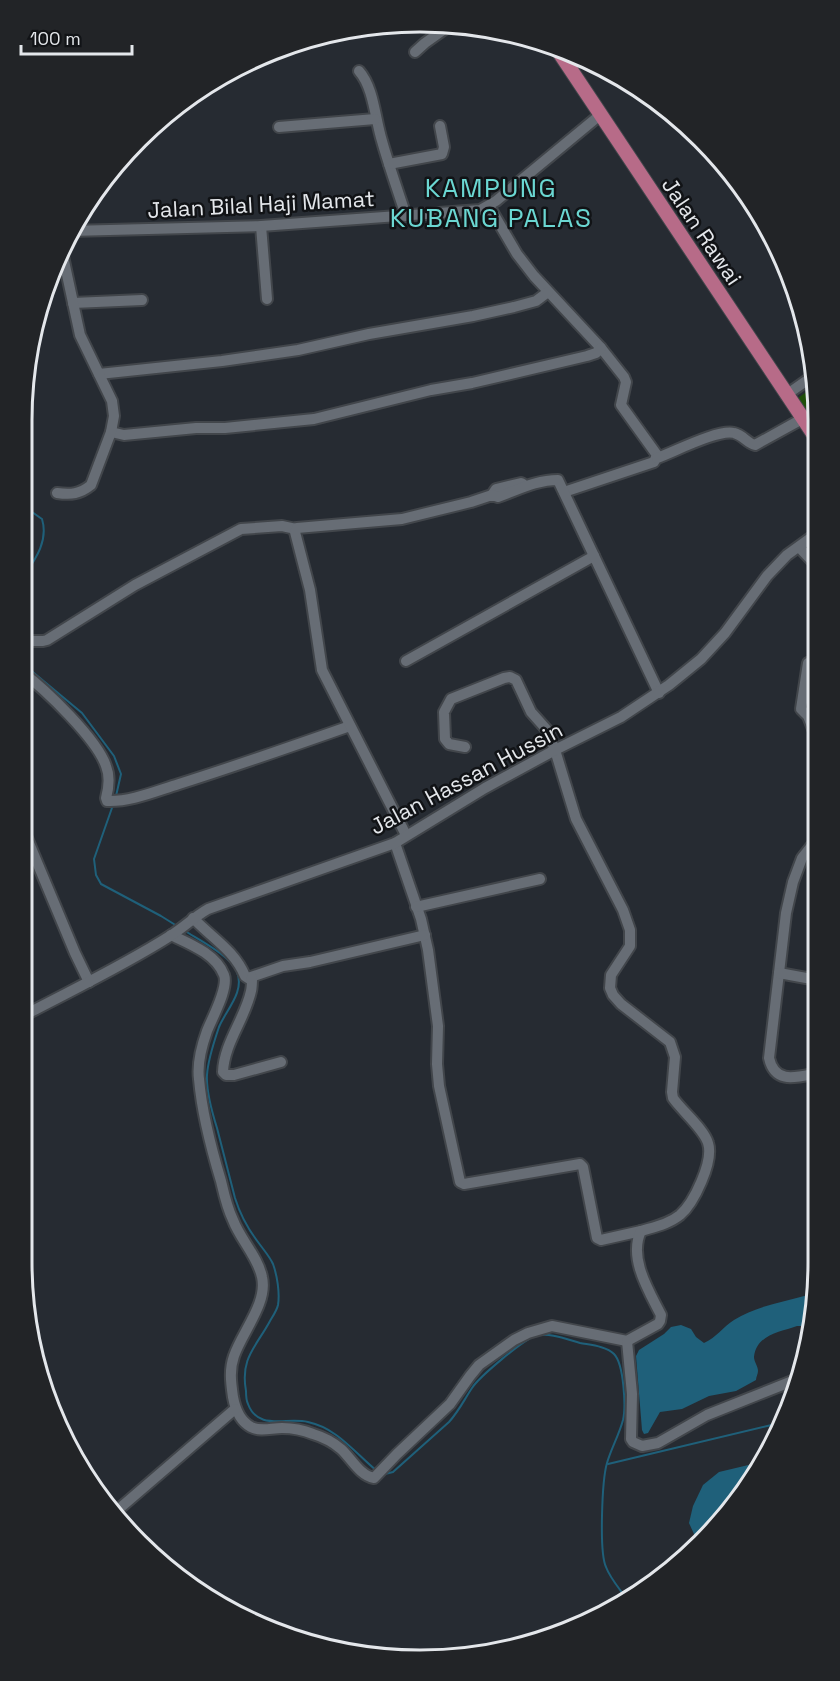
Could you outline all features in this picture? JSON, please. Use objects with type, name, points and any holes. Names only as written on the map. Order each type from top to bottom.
[{"type":"main road","name":"Jalan Rawai","points":[[563,59],[808,427]]},
{"type":"street","points":[[415,52],[440,32]]},
{"type":"street","points":[[359,71],[369,88],[375,119],[406,216]]},
{"type":"street","name":"Jalan Bilal Haji Mamat","points":[[81,231],[261,226],[480,210],[489,206],[600,115]]},
{"type":"street","points":[[279,127],[375,119]]},
{"type":"street","points":[[389,164],[442,154],[444,147],[440,126]]},
{"type":"street","points":[[489,206],[517,254],[548,292],[601,348],[625,379],[621,405],[656,454],[655,460]]},
{"type":"street","points":[[261,226],[267,299]]},
{"type":"street","points":[[57,493],[71,495],[91,485],[111,432],[114,416],[112,401],[80,335],[65,264]]},
{"type":"street","points":[[99,374],[222,361],[298,350],[369,334],[514,307],[536,301],[548,292]]},
{"type":"street","points":[[73,303],[142,300]]},
{"type":"street","points":[[111,432],[124,435],[314,419],[430,390],[472,383],[586,356],[596,353],[601,348]]},
{"type":"street","points":[[786,395],[806,381]]},
{"type":"street","points":[[564,492],[726,432],[738,435],[755,446],[802,419]]},
{"type":"street","points":[[32,641],[47,640],[135,585],[241,530],[282,526],[296,529],[402,519],[471,502],[492,495],[496,489],[521,483],[525,486],[558,480],[659,693]]},
{"type":"street","points":[[296,529],[310,590],[322,670],[406,836]]},
{"type":"street","name":"Jalan Hassan Hussin","points":[[32,1011],[89,982],[173,934],[208,909],[395,843],[486,788],[555,750],[613,722],[659,693],[691,668],[715,645],[767,576],[788,555],[808,540]]},
{"type":"street","points":[[799,547],[808,557]]},
{"type":"street","points":[[406,661],[594,556]]},
{"type":"street","points":[[808,663],[801,709],[808,716]]},
{"type":"street","points":[[395,843],[425,935],[438,1026],[439,1086],[459,1181],[464,1184],[580,1164],[583,1167],[597,1238],[601,1240],[641,1231],[671,1221],[680,1215],[703,1178],[709,1147],[705,1136],[673,1096],[675,1057],[670,1042],[621,1004],[610,988],[611,975],[630,946],[630,930],[623,909],[576,819],[547,730],[529,708],[516,680],[510,677],[504,678],[456,696],[448,702],[444,712],[446,742],[465,747]]},
{"type":"street","points":[[32,681],[68,715],[93,742],[103,757],[107,768],[107,801],[122,801],[217,772],[350,726]]},
{"type":"street","points":[[32,850],[89,982]]},
{"type":"street","points":[[808,850],[802,858],[793,882],[786,914],[769,1058],[772,1069],[781,1076],[793,1078],[808,1075]]},
{"type":"street","points":[[416,907],[540,879]]},
{"type":"street","points":[[189,921],[233,954],[249,977],[252,990],[225,1058],[223,1072],[226,1075],[234,1075],[281,1062]]},
{"type":"street","points":[[173,934],[208,955],[226,977],[224,990],[206,1033],[199,1063],[199,1079],[210,1144],[225,1197],[233,1221],[262,1276],[261,1299],[233,1358],[231,1376],[235,1409],[246,1424],[257,1429],[294,1429],[310,1432],[341,1449],[370,1478],[375,1478],[450,1404],[479,1365],[514,1340],[552,1326],[627,1341],[658,1324],[661,1318],[639,1262],[636,1244],[641,1231]]},
{"type":"street","points":[[249,977],[283,966],[310,962],[425,935]]},
{"type":"street","points":[[779,973],[808,978]]},
{"type":"street","points":[[627,1341],[632,1394],[631,1439],[639,1445],[658,1443],[707,1415],[789,1382]]},
{"type":"street","points":[[120,1508],[235,1409]]},
{"type":"green space","points":[[808,391],[808,412],[798,398]]},
{"type":"water","points":[[807,1295],[803,1327],[797,1326],[776,1333],[759,1344],[754,1357],[758,1371],[756,1380],[736,1391],[709,1396],[682,1409],[660,1412],[648,1433],[644,1434],[636,1356],[639,1350],[671,1327],[681,1325],[691,1329],[704,1343],[742,1315]]},
{"type":"water","points":[[750,1465],[728,1498],[695,1536],[689,1523],[693,1506],[703,1485],[719,1472]]},
{"type":"waterway","points":[[32,512],[42,519],[44,536],[32,563]]},
{"type":"waterway","points":[[32,671],[82,713],[114,756],[121,774],[116,796]]},
{"type":"waterway","points":[[113,805],[94,859],[96,875],[101,884],[177,926]]},
{"type":"waterway","points":[[185,931],[228,960],[234,966],[239,979],[237,994],[219,1027],[213,1045],[207,1082],[211,1109],[237,1204],[248,1227],[272,1261],[278,1284],[277,1309],[247,1361],[245,1370],[247,1402],[258,1418],[308,1422],[328,1430],[337,1435],[377,1471]]},
{"type":"waterway","points":[[385,1474],[393,1472],[449,1422],[476,1383],[502,1359],[529,1339],[540,1335],[552,1335],[607,1349],[614,1354],[620,1367],[624,1406],[623,1420],[605,1472],[602,1547],[608,1571],[622,1592]]},
{"type":"waterway","points":[[608,1464],[772,1425]]},
{"type":"district","name":"KAMPUNG KUBANG PALAS","points":[[491,203]]}]
